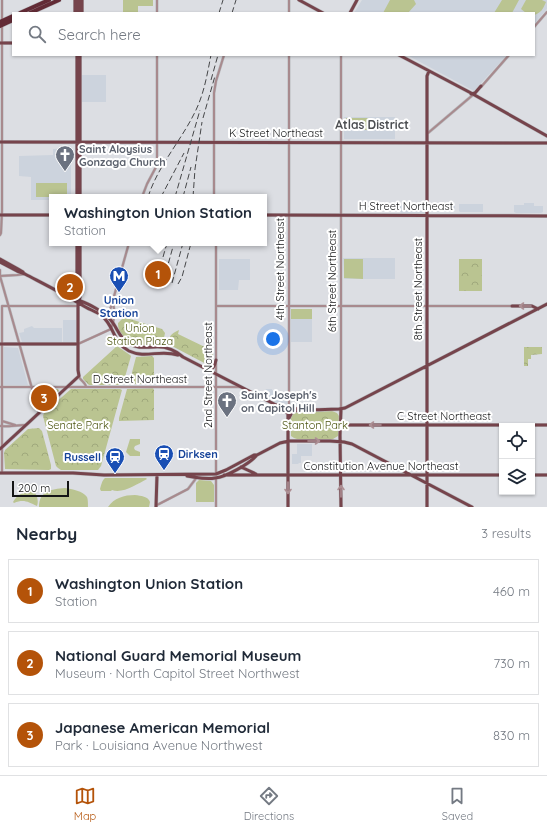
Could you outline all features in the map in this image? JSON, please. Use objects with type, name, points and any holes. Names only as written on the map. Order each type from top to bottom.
[{"type":"highway","points":[[22,12],[49,0]]},
{"type":"highway","points":[[32,12],[59,0]]},
{"type":"highway","points":[[1,24],[12,17]]},
{"type":"highway","points":[[1,24],[12,20]]},
{"type":"main road","points":[[79,0],[79,12]]},
{"type":"main road","points":[[299,0],[321,12]]},
{"type":"main road","points":[[351,12],[357,0]]},
{"type":"main road","points":[[1,43],[12,43]]},
{"type":"main road","points":[[78,194],[79,56]]},
{"type":"main road","points":[[401,56],[546,136],[546,143]]},
{"type":"main road","name":"8th Street Northeast","points":[[427,507],[427,75],[429,71]]},
{"type":"main road","points":[[472,94],[481,86]]},
{"type":"main road","name":"K Street Northeast","points":[[1,142],[546,143]]},
{"type":"main road","points":[[1,215],[49,215]]},
{"type":"main road","name":"H Street Northeast","points":[[267,215],[547,216]]},
{"type":"main road","points":[[1,449],[79,376],[77,302],[80,297],[78,246]]},
{"type":"main road","points":[[0,259],[18,268],[25,274]]},
{"type":"main road","points":[[0,262],[102,316],[108,323],[117,341],[128,350],[140,354],[167,352],[183,357],[276,405],[301,409],[345,408],[547,304]]},
{"type":"main road","points":[[77,302],[109,317],[119,333],[134,347],[161,347],[179,353],[183,357]]},
{"type":"main road","points":[[512,306],[532,306],[538,309]]},
{"type":"main road","points":[[111,329],[119,333]]},
{"type":"main road","points":[[1,344],[78,344]]},
{"type":"main road","points":[[208,370],[214,367],[216,360]]},
{"type":"main road","points":[[341,419],[343,413],[347,409],[415,374],[416,372]]},
{"type":"main road","points":[[276,405],[288,416],[292,412],[301,409]]},
{"type":"main road","name":"4th Street Northeast","points":[[288,408],[288,507]]},
{"type":"main road","points":[[334,409],[341,419]]},
{"type":"main road","name":"6th Street Northeast","points":[[341,409],[341,507]]},
{"type":"main road","name":"C Street Northeast","points":[[341,425],[547,425]]},
{"type":"main road","points":[[181,475],[206,479],[224,475],[242,467],[257,455],[280,443],[287,437],[288,431]]},
{"type":"main road","points":[[288,431],[292,438],[301,441]]},
{"type":"main road","points":[[280,443],[288,441],[330,441],[341,438]]},
{"type":"main road","points":[[330,441],[341,438],[472,507]]},
{"type":"main road","points":[[1,472],[74,472],[157,475],[216,474],[235,466],[254,455],[257,455]]},
{"type":"main road","name":"Constitution Avenue Northeast","points":[[235,466],[242,467],[252,473],[260,475]]},
{"type":"main road","points":[[156,506],[157,475]]},
{"type":"main road","name":"Constitution Avenue Northeast","points":[[224,475],[499,475]]},
{"type":"main road","points":[[535,475],[547,475]]},
{"type":"street","points":[[0,235],[2,180],[2,0]]},
{"type":"street","points":[[157,0],[157,12]]},
{"type":"street","points":[[289,0],[289,12]]},
{"type":"street","points":[[535,25],[547,12]]},
{"type":"street","points":[[143,194],[156,167],[157,158],[157,56]]},
{"type":"street","points":[[214,194],[214,94],[224,56]]},
{"type":"street","name":"4th Street Northeast","points":[[288,408],[289,56]]},
{"type":"street","name":"6th Street Northeast","points":[[341,56],[341,409]]},
{"type":"street","points":[[481,86],[508,56]]},
{"type":"street","points":[[428,133],[472,94]]},
{"type":"street","points":[[105,314],[110,310],[128,246]]},
{"type":"street","name":"2nd Street Northeast","points":[[216,246],[216,507]]},
{"type":"street","points":[[0,270],[0,275],[39,413]]},
{"type":"street","points":[[0,275],[25,274]]},
{"type":"street","points":[[78,344],[111,329],[113,323],[113,300]]},
{"type":"street","points":[[1,472],[2,306],[77,302]]},
{"type":"street","points":[[216,306],[512,306]]},
{"type":"street","points":[[79,376],[86,387]]},
{"type":"street","name":"D Street Northeast","points":[[1,387],[241,387]]},
{"type":"street","points":[[2,421],[16,425],[26,425]]},
{"type":"street","points":[[1,426],[9,427],[16,425]]},
{"type":"street","points":[[156,506],[188,489],[197,477]]},
{"type":"shaded area","points":[[362,0],[547,0],[547,9],[535,23],[535,12],[355,12]]},
{"type":"shaded area","points":[[409,56],[506,56],[474,91]]},
{"type":"shaded area","points":[[81,75],[106,75],[106,102],[81,102]]},
{"type":"shaded area","points":[[344,117],[395,117],[395,139],[344,139]]},
{"type":"shaded area","points":[[69,148],[71,151],[71,194],[49,194],[49,200],[31,200],[31,177],[19,176],[19,156],[53,155],[53,149]]},
{"type":"shaded area","points":[[429,203],[455,203],[455,210],[453,212],[430,212]]},
{"type":"shaded area","points":[[524,203],[534,203],[534,206],[543,206],[543,212],[514,212],[514,205],[524,205]]},
{"type":"shaded area","points":[[399,204],[426,204],[426,212],[401,213],[399,211]]},
{"type":"shaded area","points":[[459,204],[483,204],[483,212],[460,212]]},
{"type":"shaded area","points":[[343,258],[395,258],[395,279],[344,279]]},
{"type":"shaded area","points":[[219,259],[250,259],[250,280],[239,280],[238,290],[219,290]]},
{"type":"shaded area","points":[[291,309],[312,309],[312,342],[291,342]]},
{"type":"shaded area","points":[[63,320],[76,320],[75,342],[63,342]]},
{"type":"shaded area","points":[[32,326],[34,328],[62,328],[62,342],[22,342],[19,333],[24,332],[24,329]]},
{"type":"shaded area","points":[[4,347],[18,348],[28,385],[4,385]]},
{"type":"shaded area","points":[[266,389],[272,389],[282,396],[287,396],[287,406],[282,406],[263,396]]},
{"type":"shaded area","points":[[297,444],[312,444],[312,456],[301,456],[301,463],[292,464],[292,454],[297,454]]},
{"type":"green space","points":[[123,0],[153,0],[153,6],[138,6],[138,12],[123,12]]},
{"type":"green space","points":[[390,0],[414,0],[416,4],[409,12],[384,12]]},
{"type":"green space","points":[[502,0],[519,0],[513,12],[495,12]]},
{"type":"green space","points":[[526,0],[542,0],[546,2],[542,10],[535,14],[535,12],[525,12],[521,9]]},
{"type":"green space","points":[[346,118],[372,118],[373,128],[371,130],[346,130]]},
{"type":"green space","points":[[36,183],[67,183],[67,194],[49,194],[49,197],[36,197]]},
{"type":"green space","points":[[344,259],[363,259],[363,279],[344,278]]},
{"type":"green space","points":[[459,259],[482,259],[482,291],[459,291]]},
{"type":"green space","points":[[291,309],[312,309],[312,319],[291,319]]},
{"type":"green space","name":"Union Station Plaza","points":[[123,318],[162,329],[165,333],[162,340],[157,344],[149,346],[140,346],[132,343],[120,332],[118,323]]},
{"type":"green space","points":[[179,330],[178,334],[209,349],[209,347],[213,347],[213,365],[210,366],[170,345],[169,340],[171,336],[174,332]]},
{"type":"green space","points":[[117,346],[131,356],[123,384],[89,385],[83,377]]},
{"type":"green space","points":[[524,347],[542,347],[542,354],[531,355],[531,359],[528,359],[528,366],[524,366]]},
{"type":"green space","points":[[152,356],[154,358],[154,384],[129,384],[136,357]]},
{"type":"green space","points":[[153,388],[154,420],[119,421],[127,389]]},
{"type":"green space","points":[[35,389],[58,389],[59,391],[41,407],[39,406]]},
{"type":"green space","name":"Senate Park","points":[[71,389],[122,390],[101,466],[98,470],[61,470],[56,466],[43,416],[44,413]]},
{"type":"green space","name":"Stanton Park","points":[[332,411],[337,413],[339,416],[338,436],[333,439],[297,439],[291,436],[291,417],[293,413]]},
{"type":"green space","points":[[39,428],[42,431],[51,469],[5,469],[5,450],[28,429]]},
{"type":"green space","points":[[130,439],[140,439],[140,444],[134,448],[140,452],[140,456],[130,456],[126,452]]},
{"type":"green space","points":[[105,478],[147,479],[125,490],[101,491],[101,485]]},
{"type":"green space","points":[[199,480],[211,481],[214,485],[214,502],[196,502],[196,483]]},
{"type":"green space","points":[[65,488],[83,493],[87,498],[88,507],[39,507],[41,497],[44,494],[51,490]]},
{"type":"green space","points":[[32,490],[37,497],[37,506],[21,501],[13,502],[21,494]]},
{"type":"green space","points":[[135,495],[148,499],[150,502],[149,507],[108,507],[113,501]]},
{"type":"railway","points":[[219,12],[223,0]]},
{"type":"railway","points":[[232,12],[236,0]]},
{"type":"railway","points":[[149,194],[163,164],[197,107],[205,85],[211,56]]},
{"type":"railway","points":[[211,80],[218,56]]},
{"type":"railway","points":[[203,118],[215,76]]},
{"type":"railway","points":[[176,194],[200,110]]},
{"type":"railway","points":[[193,194],[195,169],[202,122]]},
{"type":"railway","points":[[163,194],[184,153]]},
{"type":"railway","points":[[184,194],[191,167]]},
{"type":"railway","points":[[163,257],[166,246]]},
{"type":"railway","points":[[166,272],[173,246]]},
{"type":"railway","points":[[172,283],[182,246]]},
{"type":"railway","points":[[178,284],[182,277],[190,246]]},
{"type":"place","name":"Saint Aloysius Gonzaga Church","points":[[65,172]]},
{"type":"place","name":"Washington Union Station","points":[[158,274]]},
{"type":"place","name":"National Guard Memorial Museum","points":[[70,287]]},
{"type":"place","name":"Union Station","points":[[119,293]]},
{"type":"place","name":"Japanese American Memorial","points":[[44,398]]},
{"type":"place","name":"Saint Joseph's on Capitol Hill","points":[[227,418]]},
{"type":"place","name":"Dirksen","points":[[164,471]]},
{"type":"place","name":"Russell","points":[[115,474]]},
{"type":"district","name":"Atlas District","points":[[372,124]]}]
